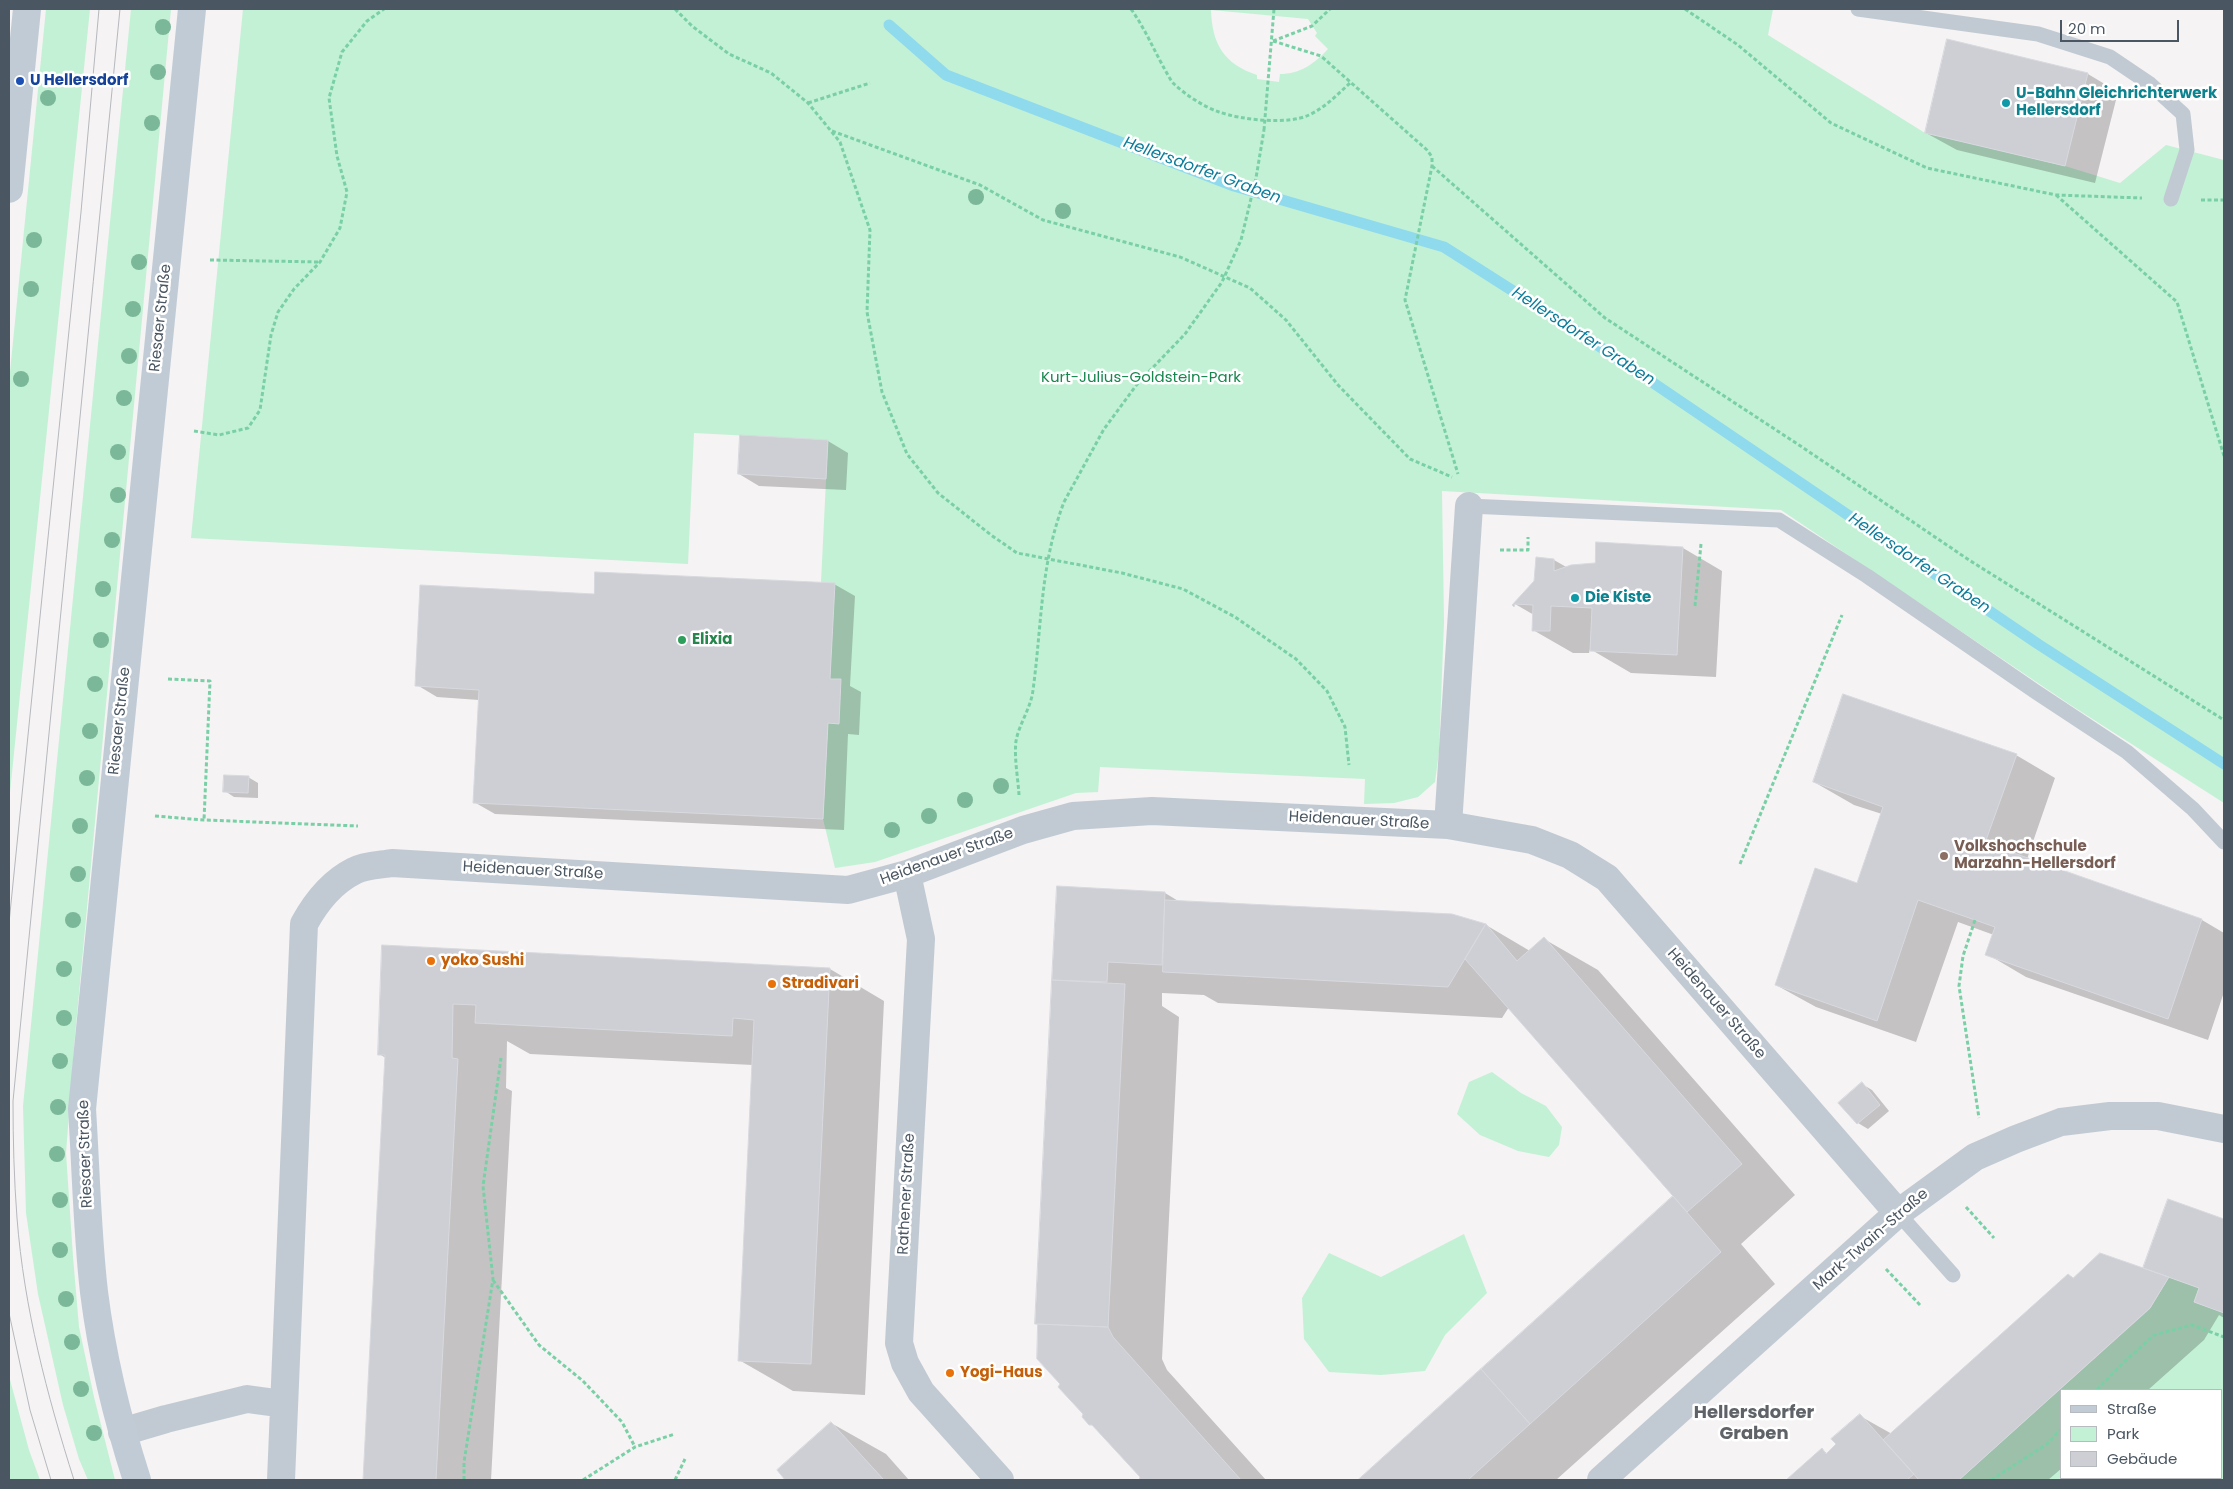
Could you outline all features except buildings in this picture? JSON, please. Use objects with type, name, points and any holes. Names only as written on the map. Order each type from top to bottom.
[{"type":"main road","points":[[9,189],[28,9]]},
{"type":"main road","name":"Riesaer Straße","points":[[137,1480],[107,1374],[94,1291],[82,1110],[192,9]]},
{"type":"street","name":"Heidenauer Straße","points":[[1448,825],[1470,506]]},
{"type":"street","name":"Heidenauer Straße","points":[[284,1404],[304,924],[316,902],[340,880],[355,870],[392,863],[848,890],[907,874],[1023,830],[1073,816],[1152,811],[1448,825],[1532,840],[1570,855],[1606,878],[1898,1213]]},
{"type":"street","name":"Rathener Straße","points":[[907,874],[921,939],[899,1342],[905,1363],[921,1392],[1000,1480]]},
{"type":"street","name":"Mark-Twain-Straße","points":[[1601,1480],[1898,1213],[1941,1181],[1985,1153],[2061,1122],[2110,1116],[2158,1116],[2224,1129]]},
{"type":"street","points":[[122,1432],[166,1419],[247,1400],[284,1404],[281,1480]]},
{"type":"lane","points":[[1858,9],[2038,34],[2110,57],[2150,84],[2184,114],[2187,150],[2170,199]]},
{"type":"lane","points":[[1470,506],[1779,520],[1867,576],[2127,752],[2193,809],[2224,842]]},
{"type":"lane","points":[[1898,1213],[1953,1275]]},
{"type":"path","points":[[194,431],[219,435],[248,428],[260,410],[271,335],[278,312],[294,289],[320,262],[340,228],[347,192],[337,156],[330,98],[342,52],[368,21],[384,9]]},
{"type":"path","points":[[675,9],[692,26],[729,54],[772,73],[808,104],[840,142],[870,230],[867,312],[882,392],[907,454],[938,493],[990,536],[1017,553],[1122,573],[1183,589],[1235,617],[1296,659],[1327,690],[1345,727],[1349,765]]},
{"type":"path","points":[[1131,9],[1141,23],[1152,48],[1173,84],[1198,101],[1219,112],[1266,119],[1289,120],[1309,115],[1332,101],[1351,82]]},
{"type":"path","points":[[1023,830],[1020,811],[1016,741],[1033,692],[1039,619],[1052,531],[1064,502],[1104,428],[1138,383],[1185,334],[1222,282],[1241,240],[1266,119],[1267,81],[1273,41],[1274,9]]},
{"type":"path","points":[[1273,41],[1312,26],[1330,9]]},
{"type":"path","points":[[1685,9],[1738,44],[1831,123],[1927,168],[2056,196],[2224,200]]},
{"type":"path","points":[[831,131],[980,184],[1043,220],[1180,257],[1250,288],[1286,320],[1338,385],[1410,459],[1460,481],[1405,300],[1432,158],[1427,150],[1321,56],[1273,41]]},
{"type":"path","points":[[808,104],[870,83]]},
{"type":"path","points":[[1432,166],[1605,318],[1802,446],[1969,560],[2224,720]]},
{"type":"path","points":[[2056,196],[2177,302],[2224,456]]},
{"type":"path","points":[[210,260],[320,262]]},
{"type":"path","points":[[1466,549],[1528,550],[1528,536],[1537,536]]},
{"type":"path","points":[[1694,542],[1701,542],[1695,606]]},
{"type":"path","points":[[1740,864],[1842,616]]},
{"type":"path","points":[[168,679],[210,681],[204,820]]},
{"type":"path","points":[[155,816],[204,820],[358,826]]},
{"type":"path","points":[[1975,920],[1963,956],[1959,986],[1969,1062],[1985,1153]]},
{"type":"path","points":[[464,1480],[464,1462],[493,1279],[483,1186],[501,1058]]},
{"type":"path","points":[[1941,1181],[1994,1238]]},
{"type":"path","points":[[1863,1244],[1920,1305]]},
{"type":"path","points":[[493,1279],[539,1345],[583,1381],[622,1422],[635,1447]]},
{"type":"path","points":[[2098,1389],[2122,1364],[2154,1336],[2192,1325],[2224,1337]]},
{"type":"path","points":[[1991,1480],[2047,1444],[2060,1430]]},
{"type":"path","points":[[583,1480],[635,1447],[675,1434]]},
{"type":"path","points":[[675,1480],[685,1459]]},
{"type":"green space","points":[[46,9],[90,9],[9,802],[9,382]]},
{"type":"green space","points":[[131,9],[171,9],[75,1036],[66,1153],[79,1327],[115,1480],[88,1480],[79,1459],[63,1405],[38,1294],[26,1213],[23,1106]]},
{"type":"green space","name":"Kurt-Julius-Goldstein-Park","points":[[243,9],[1773,9],[1768,35],[1925,133],[2065,166],[2120,183],[2166,145],[2224,160],[2224,803],[2069,704],[1781,510],[1442,491],[1444,622],[1439,752],[1435,782],[1418,797],[1394,803],[1364,804],[1365,779],[1100,767],[1098,792],[1076,793],[875,862],[835,868],[823,819],[828,723],[839,724],[840,679],[830,679],[834,583],[821,582],[828,440],[694,433],[688,564],[191,538]],"holes":[[[1211,10],[1308,19],[1317,33],[1315,36],[1328,49],[1306,67],[1287,74],[1280,74],[1279,82],[1257,79],[1257,75],[1228,59],[1217,43]]]},
{"type":"green space","points":[[1492,1072],[1521,1093],[1546,1106],[1562,1127],[1559,1145],[1549,1157],[1518,1151],[1480,1135],[1457,1114],[1469,1082]]},
{"type":"green space","points":[[1464,1234],[1487,1293],[1445,1335],[1425,1371],[1381,1375],[1329,1372],[1304,1339],[1302,1298],[1329,1253],[1381,1277]]},
{"type":"green space","points":[[2169,1277],[2199,1288],[2194,1302],[2224,1313],[2224,1480],[1959,1480],[2060,1390],[2060,1479],[2223,1479],[2223,1389],[2061,1389],[2150,1309]]},
{"type":"green space","points":[[9,1376],[29,1450],[40,1480],[9,1480]]},
{"type":"waterway","name":"Hellersdorfer Graben","points":[[889,25],[946,75],[1234,186],[1444,247],[1590,340],[2038,644],[2224,764]]},
{"type":"tram line","points":[[9,923],[81,212],[99,9]]},
{"type":"tram line","points":[[74,1480],[46,1383],[25,1285],[16,1203],[13,1101],[120,9]]},
{"type":"tram line","points":[[9,1313],[30,1410],[51,1480]]},
{"type":"place","name":"U Hellersdorf","points":[[20,81]]},
{"type":"place","name":"U-Bahn Gleichrichterwerk Hellersdorf","points":[[2006,103]]},
{"type":"place","name":"Die Kiste","points":[[1575,598]]},
{"type":"place","name":"Elixia","points":[[682,640]]},
{"type":"place","name":"Volkshochschule Marzahn-Hellersdorf","points":[[1944,856]]},
{"type":"place","name":"yoko Sushi","points":[[431,961]]},
{"type":"place","name":"Stradivari","points":[[772,984]]},
{"type":"place","name":"Yogi-Haus","points":[[950,1373]]},
{"type":"district","name":"Hellersdorfer Graben","points":[[1754,1424]]}]
